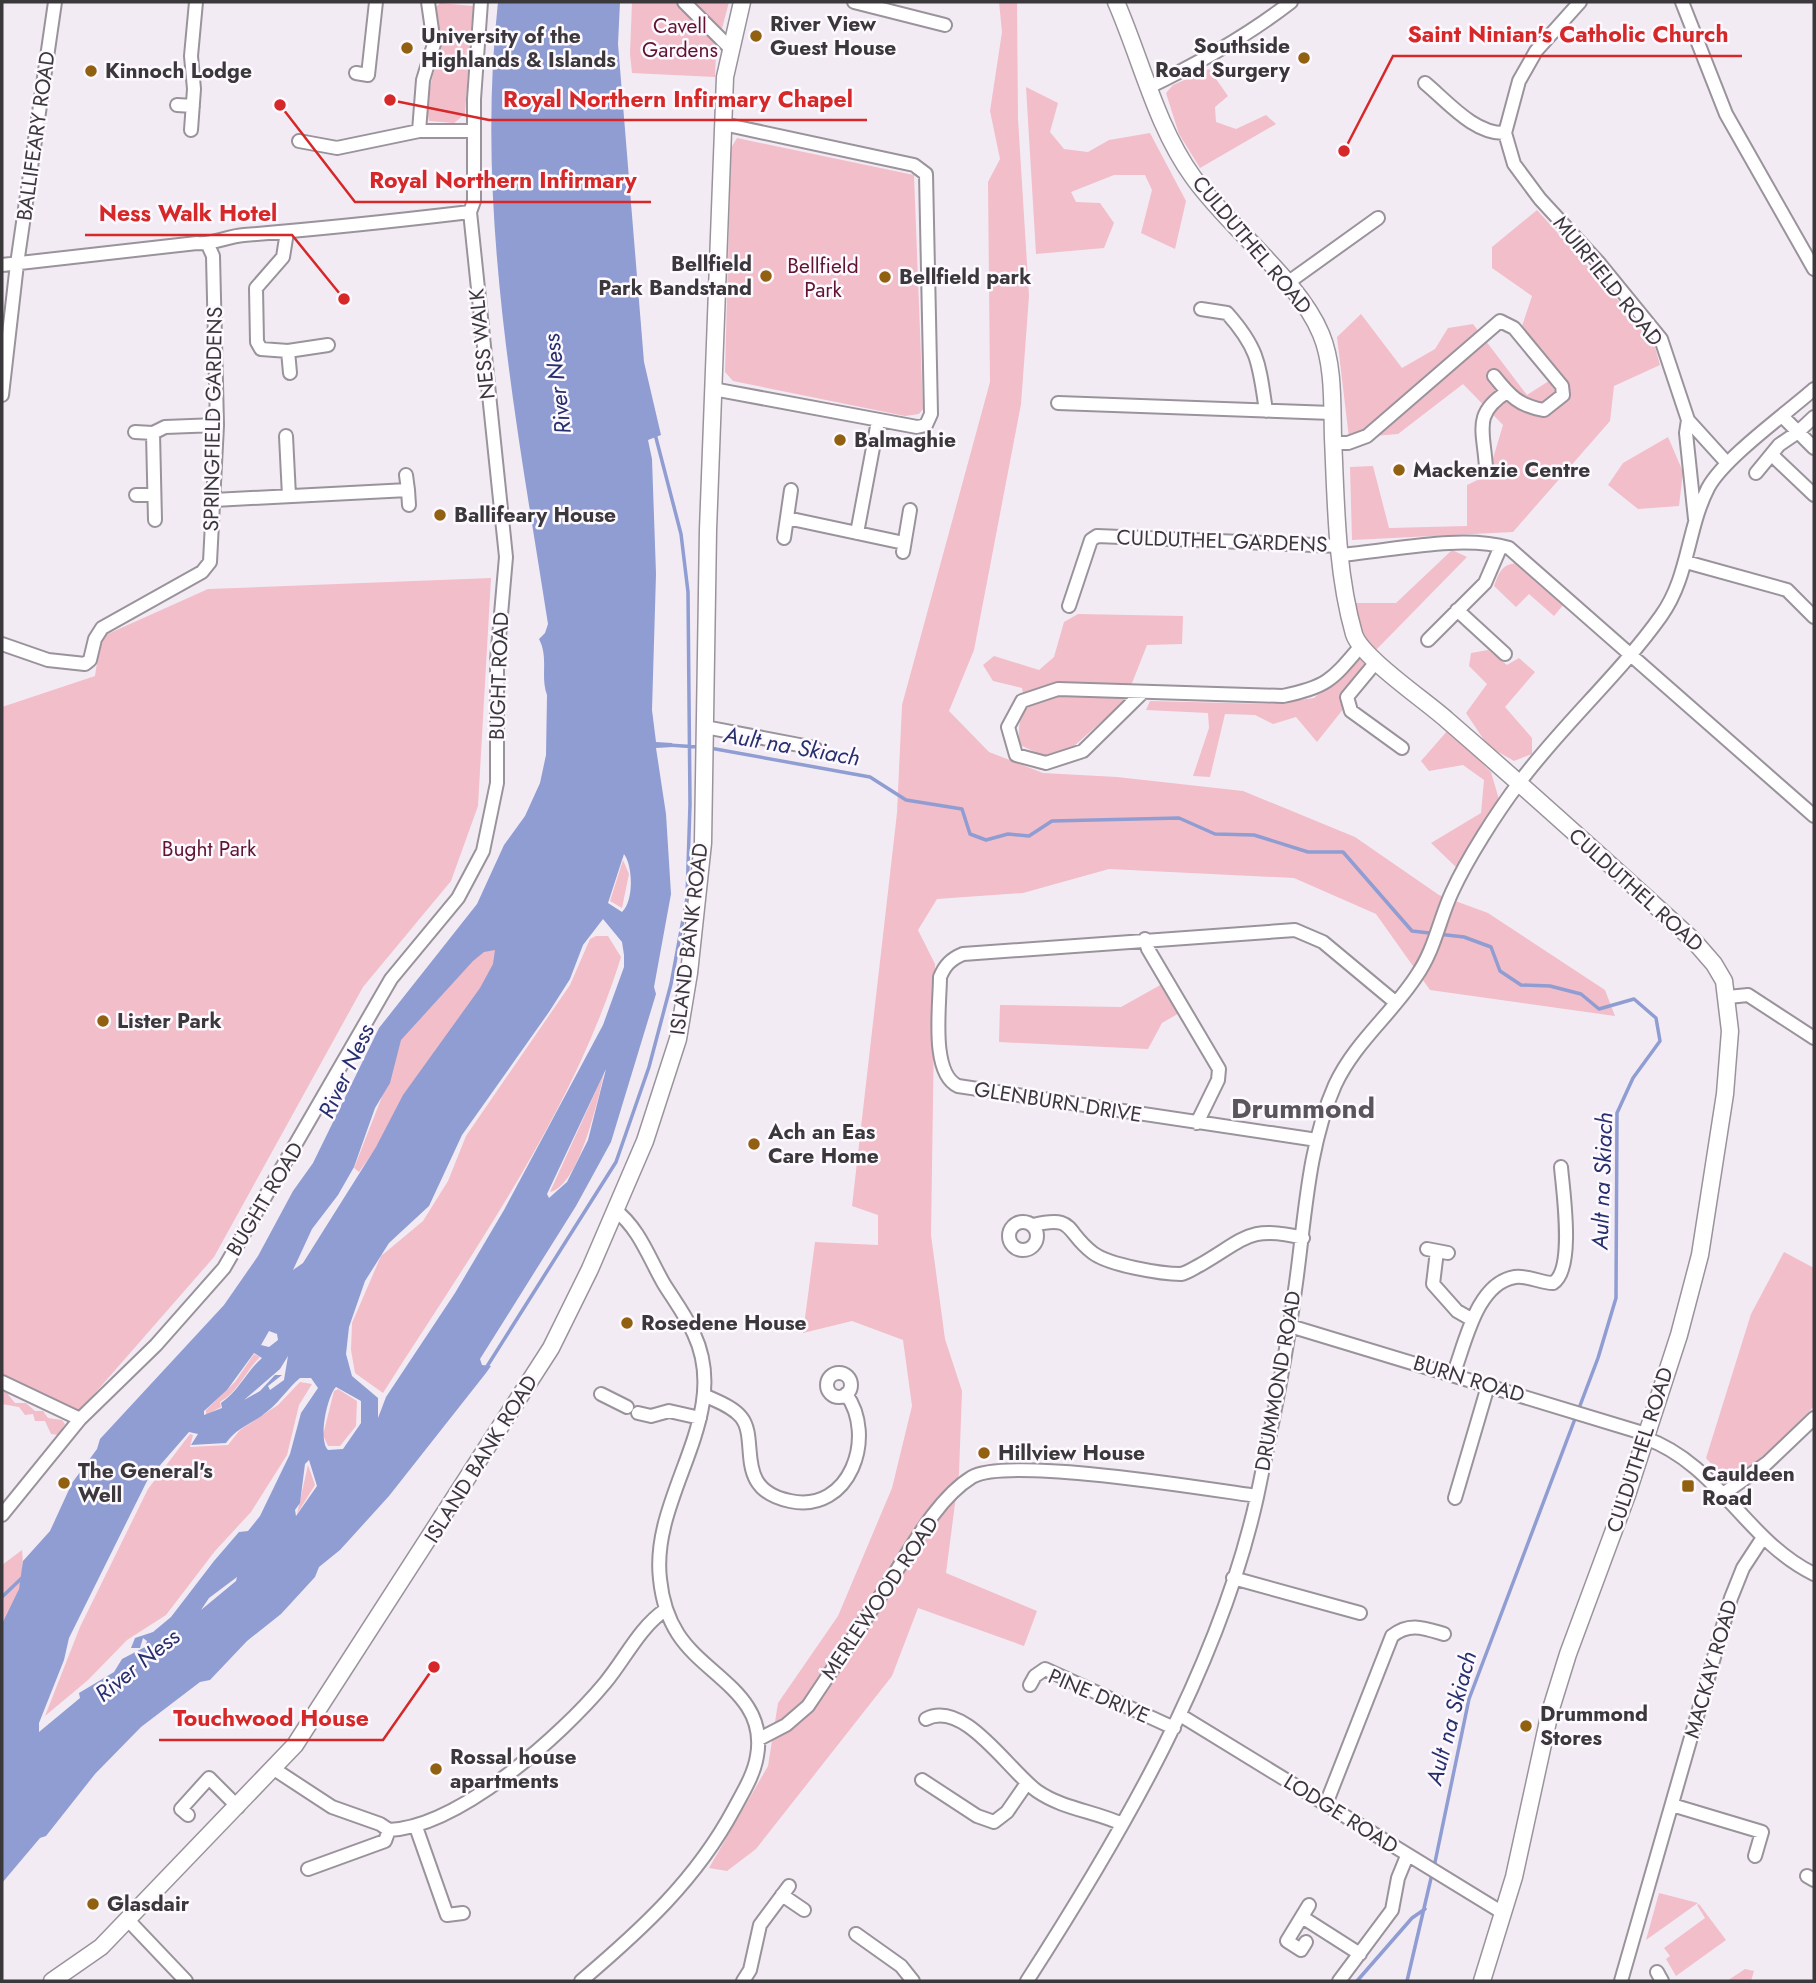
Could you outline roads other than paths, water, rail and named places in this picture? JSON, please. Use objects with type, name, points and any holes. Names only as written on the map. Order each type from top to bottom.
[{"type":"main road","name":"ISLAND BANK ROAD","points":[[57,1978],[101,1947],[295,1745],[551,1348],[645,1140],[678,1038],[689,973],[703,843],[713,389],[723,124],[730,48],[742,2]]},
{"type":"main road","name":"CULDUTHEL ROAD","points":[[1116,2],[1149,87],[1191,174],[1219,211],[1312,315],[1322,337],[1329,369],[1340,550],[1352,626],[1360,647],[1447,719],[1694,940],[1720,972],[1728,997],[1728,1073],[1700,1255],[1627,1495],[1568,1654],[1503,1913],[1482,1981]]},
{"type":"street","name":"BALLIFEARY ROAD","points":[[2,395],[17,264],[55,2]]},
{"type":"street","points":[[191,130],[194,89],[191,56],[197,2]]},
{"type":"street","points":[[356,73],[368,75],[376,2]]},
{"type":"street","points":[[419,131],[423,80],[434,44],[428,2]]},
{"type":"street","name":"NESS WALK","points":[[481,2],[474,131],[474,201],[470,212],[506,557]]},
{"type":"street","points":[[684,2],[730,48]]},
{"type":"street","points":[[854,2],[893,7],[945,25]]},
{"type":"street","points":[[1149,87],[1246,35],[1291,2]]},
{"type":"street","points":[[1424,83],[1479,128],[1491,133],[1505,133],[1518,81],[1536,51],[1580,2]]},
{"type":"street","points":[[1682,2],[1726,114],[1814,269]]},
{"type":"street","points":[[177,104],[192,106]]},
{"type":"street","points":[[713,389],[917,427],[926,425],[931,414],[926,174],[914,165],[723,124]]},
{"type":"street","points":[[299,141],[337,148],[419,131],[474,131]]},
{"type":"street","name":"MUIRFIELD ROAD","points":[[1505,133],[1514,164],[1533,190],[1599,262],[1661,339],[1688,420],[1686,433],[1696,523],[1686,562],[1671,601],[1631,654],[1518,784]]},
{"type":"street","points":[[2,265],[197,243],[208,245],[233,236],[470,212]]},
{"type":"street","points":[[1286,284],[1378,218]]},
{"type":"street","points":[[286,232],[284,257],[256,288],[257,342],[261,349],[288,351],[328,345]]},
{"type":"street","name":"SPRINGFIELD GARDENS","points":[[2,644],[48,660],[85,664],[92,654],[97,634],[111,621],[206,568],[210,562],[217,425],[213,256],[208,245]]},
{"type":"street","points":[[1201,309],[1227,313],[1246,334],[1258,355],[1266,411]]},
{"type":"street","points":[[1333,443],[1349,443],[1367,436],[1500,321],[1514,328],[1562,386],[1563,395],[1544,410],[1521,405],[1494,376]]},
{"type":"street","points":[[288,351],[290,373]]},
{"type":"street","points":[[1696,523],[1709,487],[1727,463],[1814,389]]},
{"type":"street","points":[[1486,468],[1484,411],[1489,403],[1507,392]]},
{"type":"street","points":[[1058,403],[1332,413]]},
{"type":"street","points":[[1782,416],[1814,447]]},
{"type":"street","points":[[1756,473],[1779,445],[1814,417]]},
{"type":"street","points":[[1688,420],[1727,463]]},
{"type":"street","points":[[857,533],[878,421]]},
{"type":"street","points":[[135,432],[153,433],[165,426],[217,425]]},
{"type":"street","points":[[153,433],[155,520]]},
{"type":"street","points":[[286,436],[289,496]]},
{"type":"street","points":[[1772,455],[1814,495]]},
{"type":"street","points":[[406,475],[409,505]]},
{"type":"street","points":[[214,500],[408,490]]},
{"type":"street","points":[[784,538],[792,490]]},
{"type":"street","points":[[136,495],[154,495]]},
{"type":"street","points":[[787,518],[857,533],[904,547],[910,510]]},
{"type":"street","name":"CULDUTHEL GARDENS","points":[[1069,606],[1091,540],[1097,536],[1340,550]]},
{"type":"street","points":[[1340,550],[1448,544],[1501,546],[1518,554],[1814,816]]},
{"type":"street","points":[[1428,640],[1485,583],[1501,546]]},
{"type":"street","name":"BUGHT ROAD","points":[[2,1515],[80,1419],[156,1345],[224,1268],[391,979],[440,922],[470,878],[490,827],[497,783],[497,660],[506,557]]},
{"type":"street","points":[[1686,562],[1787,590],[1814,617]]},
{"type":"street","points":[[1458,610],[1506,654]]},
{"type":"street","points":[[1143,692],[1083,751],[1046,763],[1016,755],[1008,727],[1022,701],[1058,689],[1283,696],[1316,689],[1334,677],[1360,647]]},
{"type":"street","points":[[1376,662],[1347,696],[1350,711],[1402,748]]},
{"type":"street","points":[[705,740],[816,748]]},
{"type":"street","name":"DRUMMOND ROAD","points":[[1027,1981],[1122,1824],[1174,1728],[1233,1577],[1257,1496],[1290,1326],[1317,1140],[1345,1065],[1416,978],[1435,943],[1452,891],[1518,784]]},
{"type":"street","name":"GLENBURN DRIVE","points":[[1317,1140],[958,1086],[949,1082],[940,1065],[940,977],[953,958],[963,954],[1295,930],[1323,942],[1395,1002]]},
{"type":"street","points":[[1145,939],[1148,949],[1219,1069],[1218,1080],[1197,1123]]},
{"type":"street","points":[[1728,997],[1748,995],[1814,1038]]},
{"type":"street","points":[[1453,1375],[1471,1319],[1483,1301],[1509,1279],[1521,1277],[1553,1283],[1560,1277],[1566,1253],[1562,1167]]},
{"type":"street","points":[[581,1981],[639,1932],[708,1855],[751,1777],[759,1739],[750,1710],[735,1688],[679,1636],[665,1610],[659,1577],[663,1525],[700,1418],[704,1372],[695,1334],[632,1224],[615,1210]]},
{"type":"street","points":[[1032,1225],[1056,1219],[1064,1222],[1094,1255],[1134,1268],[1184,1274],[1244,1237],[1259,1232],[1277,1231],[1303,1238]]},
{"type":"street","points":[[1437,1251],[1433,1284],[1457,1311],[1471,1319]]},
{"type":"street","name":"BURN ROAD","points":[[1290,1326],[1583,1414],[1646,1436]]},
{"type":"street","points":[[2,1382],[80,1419]]},
{"type":"street","points":[[1455,1498],[1488,1386]]},
{"type":"street","points":[[601,1394],[632,1410],[651,1416],[669,1411],[700,1418]]},
{"type":"street","points":[[704,1395],[741,1417],[747,1430],[749,1463],[764,1487],[772,1494],[789,1501],[807,1503],[837,1491],[855,1465],[858,1454],[856,1410],[846,1394]]},
{"type":"street","points":[[1723,1493],[1767,1463],[1814,1418]]},
{"type":"street","points":[[1646,1436],[1690,1462],[1723,1493],[1762,1539],[1782,1556],[1814,1574]]},
{"type":"street","name":"MERLEWOOD ROAD","points":[[759,1739],[786,1725],[808,1706],[916,1538],[964,1483],[974,1476],[1018,1469],[1165,1483],[1257,1496]]},
{"type":"street","name":"MACKAY ROAD","points":[[1621,1981],[1731,1598],[1743,1567],[1762,1539]]},
{"type":"street","points":[[1233,1577],[1360,1613]]},
{"type":"street","points":[[274,1769],[332,1807],[380,1824],[389,1830],[416,1827],[461,1805],[510,1773],[564,1726],[622,1662],[644,1628],[665,1610]]},
{"type":"street","points":[[1326,1804],[1392,1636],[1401,1629],[1412,1626],[1437,1636]]},
{"type":"street","name":"PINE DRIVE","points":[[1030,1685],[1035,1675],[1045,1669],[1174,1728]]},
{"type":"street","points":[[926,1719],[945,1713],[964,1721],[1027,1783],[1063,1805],[1122,1824]]},
{"type":"street","name":"LODGE ROAD","points":[[1180,1715],[1503,1913]]},
{"type":"street","points":[[188,1815],[181,1808],[209,1778],[238,1807]]},
{"type":"street","points":[[921,1780],[977,1816],[994,1822],[1007,1812],[1027,1783]]},
{"type":"street","points":[[1672,1805],[1762,1832],[1755,1856]]},
{"type":"street","points":[[416,1827],[447,1914],[463,1913]]},
{"type":"street","points":[[308,1869],[385,1840],[389,1830]]},
{"type":"street","points":[[1339,1981],[1392,1909],[1398,1878],[1407,1856]]},
{"type":"street","points":[[743,1981],[750,1970],[760,1925],[786,1890],[804,1910]]},
{"type":"street","points":[[1306,1941],[1301,1950],[1287,1941],[1309,1905]]},
{"type":"street","points":[[1302,1917],[1360,1954]]},
{"type":"street","points":[[128,1920],[186,1981]]},
{"type":"street","points":[[856,1952],[861,1937],[901,1966],[913,1981]]},
{"type":"water","name":"River Ness","points":[[498,2],[620,2],[618,44],[644,362],[661,435],[648,440],[652,459],[656,574],[652,710],[656,742],[672,743],[673,747],[656,748],[666,814],[671,894],[654,987],[656,994],[611,1142],[576,1206],[480,1359],[482,1365],[491,1366],[486,1373],[389,1496],[340,1550],[319,1567],[315,1577],[281,1614],[247,1641],[210,1680],[200,1682],[141,1727],[95,1774],[46,1836],[40,1838],[2,1883],[2,1624],[19,1589],[23,1561],[50,1531],[72,1483],[97,1449],[100,1439],[224,1305],[258,1256],[293,1191],[313,1163],[379,1028],[477,904],[504,845],[525,816],[540,783],[546,755],[547,695],[539,639],[548,624],[523,470],[502,314],[495,236],[492,80]],"holes":[[[624,854],[631,883],[626,907],[622,912],[608,903]],[[603,919],[622,942],[624,955],[624,967],[603,1025],[504,1210],[455,1293],[386,1397],[378,1418],[378,1398],[352,1376],[346,1354],[349,1327],[365,1281],[389,1243],[429,1206],[462,1135],[570,979],[583,945]],[[495,950],[493,964],[480,988],[403,1095],[376,1147],[303,1263],[293,1270],[312,1229],[338,1195],[354,1167],[375,1108],[390,1083],[401,1040],[473,961],[484,952]],[[606,1069],[588,1140],[567,1182],[549,1198],[547,1194]],[[269,1331],[277,1334],[278,1340],[269,1347],[261,1345]],[[254,1353],[262,1358],[233,1393],[221,1403],[222,1408],[204,1415],[204,1411],[227,1390]],[[288,1356],[284,1380],[270,1390],[268,1386],[282,1375],[275,1375],[260,1391],[244,1400],[280,1369]],[[300,1378],[311,1378],[318,1388],[301,1413],[290,1454],[260,1516],[248,1531],[239,1532],[171,1617],[153,1632],[135,1638],[131,1648],[140,1648],[143,1638],[147,1641],[145,1647],[122,1659],[114,1672],[79,1693],[80,1698],[39,1732],[39,1723],[64,1660],[69,1638],[148,1479],[189,1432],[198,1434],[191,1445],[226,1443],[235,1433],[269,1410]],[[336,1387],[361,1401],[361,1423],[343,1449],[328,1450],[325,1445],[327,1408]],[[309,1460],[317,1486],[296,1516],[295,1510],[300,1503],[305,1464]],[[237,1577],[236,1581],[201,1610],[209,1598]]]},
{"type":"waterway","points":[[486,1368],[616,1162],[649,1067],[671,984],[687,898],[690,804],[688,592],[681,534],[655,434]]},
{"type":"waterway","name":"Ault na Skiach","points":[[668,745],[698,747]]},
{"type":"waterway","name":"Ault na Skiach","points":[[710,748],[870,777],[906,800],[962,809],[970,834],[986,840],[1008,834],[1029,836],[1052,821],[1179,818],[1215,834],[1254,835],[1308,852],[1343,852],[1412,931],[1464,937],[1491,947],[1500,971],[1521,985],[1550,986],[1581,994],[1599,1009],[1634,999],[1656,1018],[1660,1041],[1633,1078],[1617,1113],[1616,1298],[1598,1358],[1469,1699],[1434,1867]]},
{"type":"waterway","points":[[2,1597],[26,1574]]},
{"type":"waterway","name":"Ault na Skiach","points":[[1407,1981],[1432,1874]]},
{"type":"waterway","points":[[1357,1981],[1412,1918],[1425,1909]]},
{"type":"place","name":"River View Guest House","points":[[756,36]]},
{"type":"place","name":"University of the Highlands & Islands","points":[[407,48]]},
{"type":"place","name":"Southside Road Surgery","points":[[1304,58]]},
{"type":"place","name":"Kinnoch Lodge","points":[[91,71]]},
{"type":"place","name":"Royal Northern Infirmary Chapel","points":[[390,100]]},
{"type":"place","name":"Royal Northern Infirmary","points":[[280,105]]},
{"type":"place","name":"Saint Ninian's Catholic Church","points":[[1344,151]]},
{"type":"place","name":"Bellfield Park Bandstand","points":[[766,276]]},
{"type":"place","name":"Bellfield park","points":[[885,277]]},
{"type":"place","name":"Ness Walk Hotel","points":[[344,299]]},
{"type":"place","name":"Balmaghie","points":[[840,440]]},
{"type":"place","name":"Mackenzie Centre","points":[[1399,470]]},
{"type":"place","name":"Ballifeary House","points":[[440,515]]},
{"type":"place","name":"Lister Park","points":[[103,1021]]},
{"type":"place","name":"Ach an Eas Care Home","points":[[754,1144]]},
{"type":"place","name":"Rosedene House","points":[[627,1323]]},
{"type":"place","name":"Hillview House","points":[[984,1453]]},
{"type":"place","name":"The General's Well","points":[[64,1483]]},
{"type":"place","name":"Cauldeen Road","points":[[1688,1486]]},
{"type":"place","name":"Touchwood House","points":[[434,1667]]},
{"type":"place","name":"Drummond Stores","points":[[1526,1726]]},
{"type":"place","name":"Rossal house apartments","points":[[436,1769]]},
{"type":"place","name":"Glasdair","points":[[93,1904]]},
{"type":"district","name":"Drummond","points":[[1303,1108]]},
{"type":"park label","name":"Cavell Gardens","points":[[680,38]]},
{"type":"park label","name":"Bellfield Park","points":[[823,278]]},
{"type":"park label","name":"Bught Park","points":[[209,849]]}]
